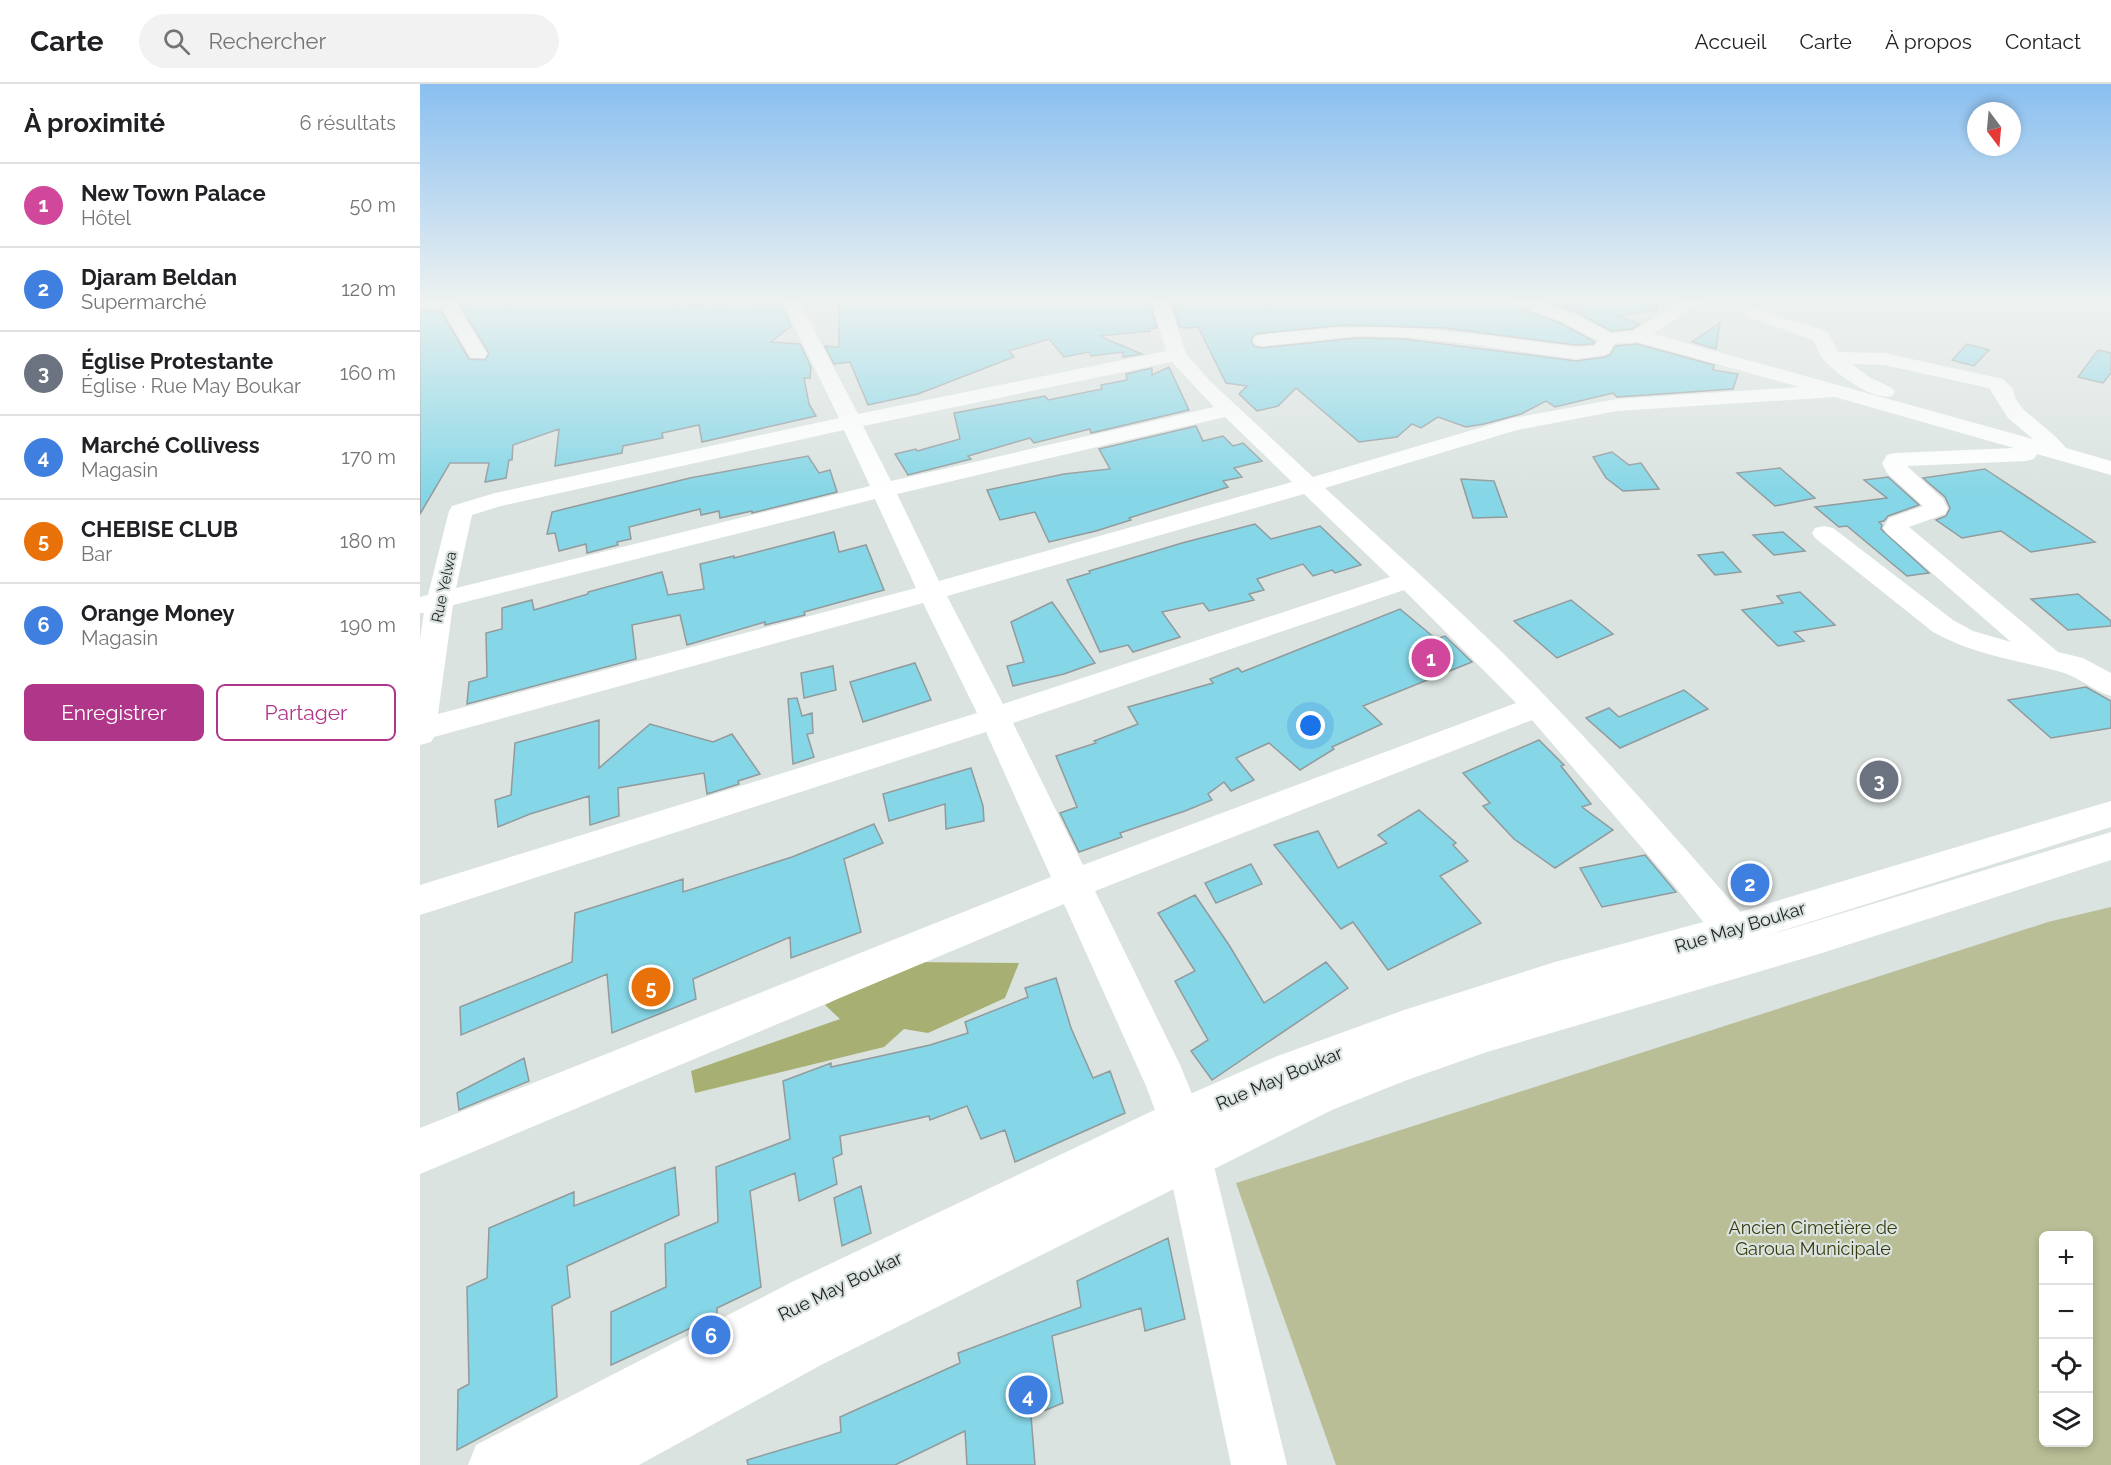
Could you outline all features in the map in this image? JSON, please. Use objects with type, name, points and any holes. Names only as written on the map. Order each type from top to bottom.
[{"type":"street","points":[[821,363],[931,592],[995,718],[1166,1082],[1185,1139],[1259,1465]]},
{"type":"street","points":[[851,422],[1136,363]]},
{"type":"street","points":[[1185,363],[1228,410],[1409,579],[1537,706],[1744,943]]},
{"type":"street","points":[[1738,363],[2053,446]]},
{"type":"street","points":[[1839,363],[1862,381],[1887,393],[2053,446],[2111,468]]},
{"type":"street","points":[[1905,363],[1996,383],[2003,388],[2003,394],[2011,411],[2053,446]]},
{"type":"street","points":[[421,722],[931,592],[1513,424],[1617,405],[1838,391]]},
{"type":"street","points":[[430,603],[884,490],[1228,410]]},
{"type":"street","name":"Rue Yelwa","points":[[421,722],[430,603],[462,511],[495,500],[851,422]]},
{"type":"street","points":[[2049,660],[1900,535],[1895,528],[1898,523],[1936,509],[1935,504],[1893,463],[1895,460],[1904,459],[2053,446]]},
{"type":"street","points":[[1824,533],[1943,626],[1963,637],[1990,646],[2073,665],[2111,686]]},
{"type":"street","points":[[420,900],[995,718],[1409,579]]},
{"type":"street","points":[[420,1151],[1074,884],[1537,706]]},
{"type":"street","name":"Rue May Boukar","points":[[496,1465],[812,1299],[1185,1139],[1317,1095],[1404,1061],[2111,814]]},
{"type":"street","name":"Rue May Boukar","points":[[1744,943],[2111,846]]},
{"type":"street","name":"Rue May Boukar","points":[[583,1465],[814,1342],[1185,1139]]},
{"type":"green space","name":"Ancien Cimetière de Garoua Municipale","points":[[2111,907],[2111,1465],[1336,1465],[1236,1183],[2048,922]]},
{"type":"green space","points":[[910,962],[1019,963],[1005,998],[928,1033],[904,1029],[884,1047],[695,1093],[691,1071],[840,1019],[825,1005]]},
{"type":"building","points":[[420,363],[809,363],[811,367],[810,378],[804,378],[809,404],[816,416],[702,442],[699,425],[662,433],[663,438],[623,446],[622,453],[555,466],[559,429],[513,445],[512,460],[509,460],[506,478],[485,482],[489,463],[450,463],[420,514]]},
{"type":"building","points":[[851,363],[997,363],[918,394],[868,405]]},
{"type":"building","points":[[1216,363],[1708,363],[1714,365],[1713,370],[1738,374],[1733,389],[1617,397],[1613,393],[1555,407],[1546,401],[1521,414],[1484,424],[1466,427],[1438,417],[1421,428],[1412,424],[1397,437],[1359,442],[1296,388],[1278,406],[1257,411],[1239,394],[1247,386],[1226,383]]},
{"type":"building","points":[[2088,363],[2111,363],[2111,373],[2103,383],[2078,377]]},
{"type":"building","points":[[1169,367],[1189,410],[1091,433],[1090,429],[1034,443],[1030,438],[968,456],[971,459],[908,475],[895,454],[916,449],[917,451],[960,439],[954,413],[1045,396],[1048,400],[1102,389],[1101,385],[1127,380],[1126,374],[1152,368],[1152,375]]},
{"type":"building","points":[[1196,426],[1203,441],[1223,436],[1233,446],[1243,443],[1262,461],[1234,468],[1242,477],[1223,481],[1228,487],[1129,518],[1131,520],[1096,531],[1049,542],[1035,512],[1000,520],[987,490],[1064,474],[1110,469],[1099,449]]},
{"type":"building","points":[[1612,452],[1629,465],[1641,463],[1659,489],[1623,491],[1606,478],[1593,457]]},
{"type":"building","points":[[808,456],[819,473],[830,470],[837,492],[752,513],[752,511],[720,518],[719,511],[701,515],[700,509],[629,527],[631,539],[587,553],[586,544],[559,551],[555,533],[547,534],[552,512],[690,478]]},
{"type":"building","points":[[1780,468],[1815,498],[1775,506],[1737,473]]},
{"type":"building","points":[[1985,469],[2095,542],[2031,552],[2001,531],[1962,538],[1936,520],[1946,516],[1950,508],[1945,497],[1923,478]]},
{"type":"building","points":[[1888,477],[1919,505],[1888,516],[1884,521],[1879,522],[1882,525],[1881,529],[1929,573],[1907,576],[1847,526],[1839,527],[1815,507],[1887,498],[1864,480]]},
{"type":"building","points":[[1461,479],[1494,481],[1507,517],[1473,518]]},
{"type":"building","points":[[1255,524],[1271,539],[1320,526],[1361,565],[1335,573],[1332,570],[1313,576],[1303,564],[1257,579],[1264,590],[1249,594],[1254,600],[1209,611],[1203,603],[1162,612],[1180,637],[1133,652],[1128,645],[1100,652],[1067,580],[1090,573],[1089,571],[1182,543]]},
{"type":"building","points":[[834,532],[839,552],[866,545],[884,590],[804,612],[805,615],[765,625],[765,622],[687,645],[680,615],[632,625],[636,659],[467,704],[469,682],[487,677],[486,633],[502,629],[502,608],[532,600],[534,610],[588,594],[588,592],[662,572],[668,595],[704,589],[700,564],[734,556],[734,558]]},
{"type":"building","points":[[1783,532],[1805,551],[1774,555],[1753,535]]},
{"type":"building","points":[[1723,552],[1741,572],[1715,575],[1698,555]]},
{"type":"building","points":[[1800,592],[1835,625],[1794,632],[1804,641],[1778,646],[1742,610],[1783,603],[1777,596]]},
{"type":"building","points":[[2078,594],[2111,621],[2111,626],[2068,630],[2031,599]]},
{"type":"building","points":[[1571,600],[1613,634],[1557,658],[1514,621]]},
{"type":"building","points":[[1052,602],[1095,663],[1064,674],[1013,686],[1007,666],[1024,662],[1011,622]]},
{"type":"building","points":[[1400,609],[1436,639],[1445,636],[1472,662],[1363,706],[1382,724],[1332,747],[1334,749],[1300,770],[1269,743],[1236,758],[1254,780],[1231,791],[1224,782],[1208,794],[1212,800],[1120,833],[1122,837],[1079,852],[1060,813],[1077,807],[1056,756],[1096,743],[1094,741],[1138,724],[1128,707],[1213,683],[1210,679],[1238,668],[1242,672]]},
{"type":"building","points":[[915,663],[931,700],[863,722],[850,682]]},
{"type":"building","points":[[833,666],[836,690],[804,698],[801,673]]},
{"type":"building","points":[[2086,687],[2111,701],[2111,728],[2051,738],[2008,700]]},
{"type":"building","points":[[1684,690],[1708,709],[1620,748],[1586,718],[1609,708],[1619,717]]},
{"type":"building","points":[[797,698],[802,716],[812,713],[813,733],[807,734],[814,757],[793,764],[788,699]]},
{"type":"building","points":[[599,720],[599,768],[650,724],[713,742],[732,734],[760,774],[738,781],[739,784],[707,794],[704,773],[618,788],[619,816],[590,825],[589,796],[530,814],[498,827],[495,800],[511,795],[515,743]]},
{"type":"building","points":[[1539,740],[1564,765],[1561,766],[1591,804],[1582,807],[1613,830],[1555,868],[1514,839],[1483,806],[1490,803],[1463,773]]},
{"type":"building","points":[[971,768],[983,806],[984,821],[946,829],[945,804],[889,821],[883,794]]},
{"type":"building","points":[[1419,810],[1456,843],[1453,845],[1468,861],[1440,876],[1481,923],[1388,970],[1353,922],[1341,929],[1274,845],[1318,831],[1338,868],[1387,843],[1378,835]]},
{"type":"building","points":[[874,824],[883,843],[844,859],[861,932],[791,958],[790,937],[693,979],[696,999],[612,1033],[607,974],[461,1035],[460,1007],[572,962],[575,913],[683,879],[683,892],[792,857]]},
{"type":"building","points":[[1645,855],[1676,892],[1602,907],[1580,868]]},
{"type":"building","points":[[1251,864],[1262,884],[1216,903],[1205,883]]},
{"type":"building","points":[[1195,895],[1264,1003],[1326,962],[1348,988],[1212,1080],[1191,1051],[1208,1040],[1175,981],[1195,971],[1158,913]]},
{"type":"building","points":[[1056,978],[1071,1028],[1093,1078],[1110,1071],[1125,1113],[1015,1162],[1005,1130],[981,1139],[967,1106],[930,1120],[929,1116],[840,1136],[842,1154],[833,1158],[837,1184],[799,1201],[795,1173],[750,1191],[761,1287],[717,1308],[717,1316],[611,1365],[611,1312],[666,1287],[665,1244],[718,1222],[716,1167],[790,1139],[783,1081],[831,1063],[831,1067],[930,1045],[968,1033],[965,1022],[1028,997],[1025,988]]},
{"type":"building","points":[[524,1058],[529,1081],[459,1110],[457,1093]]},
{"type":"building","points":[[675,1167],[679,1215],[567,1266],[570,1297],[552,1306],[557,1397],[457,1450],[458,1390],[469,1384],[467,1287],[487,1278],[489,1228],[574,1192],[574,1206]]},
{"type":"building","points":[[861,1186],[871,1233],[842,1246],[834,1198]]},
{"type":"building","points":[[1168,1238],[1185,1319],[1145,1331],[1141,1308],[1052,1336],[1063,1403],[1031,1416],[1035,1465],[967,1465],[965,1431],[895,1465],[748,1465],[747,1460],[841,1432],[840,1417],[960,1363],[958,1353],[1081,1307],[1077,1281]]},
{"type":"place","name":"New Town Palace","points":[[1431,658]]},
{"type":"place","name":"Église Protestante","points":[[1879,780]]},
{"type":"place","name":"Djaram Beldan","points":[[1750,883]]},
{"type":"place","name":"CHEBISE CLUB","points":[[651,987]]},
{"type":"place","name":"Orange Money","points":[[711,1335]]},
{"type":"place","name":"Marché Collivess","points":[[1028,1395]]}]
